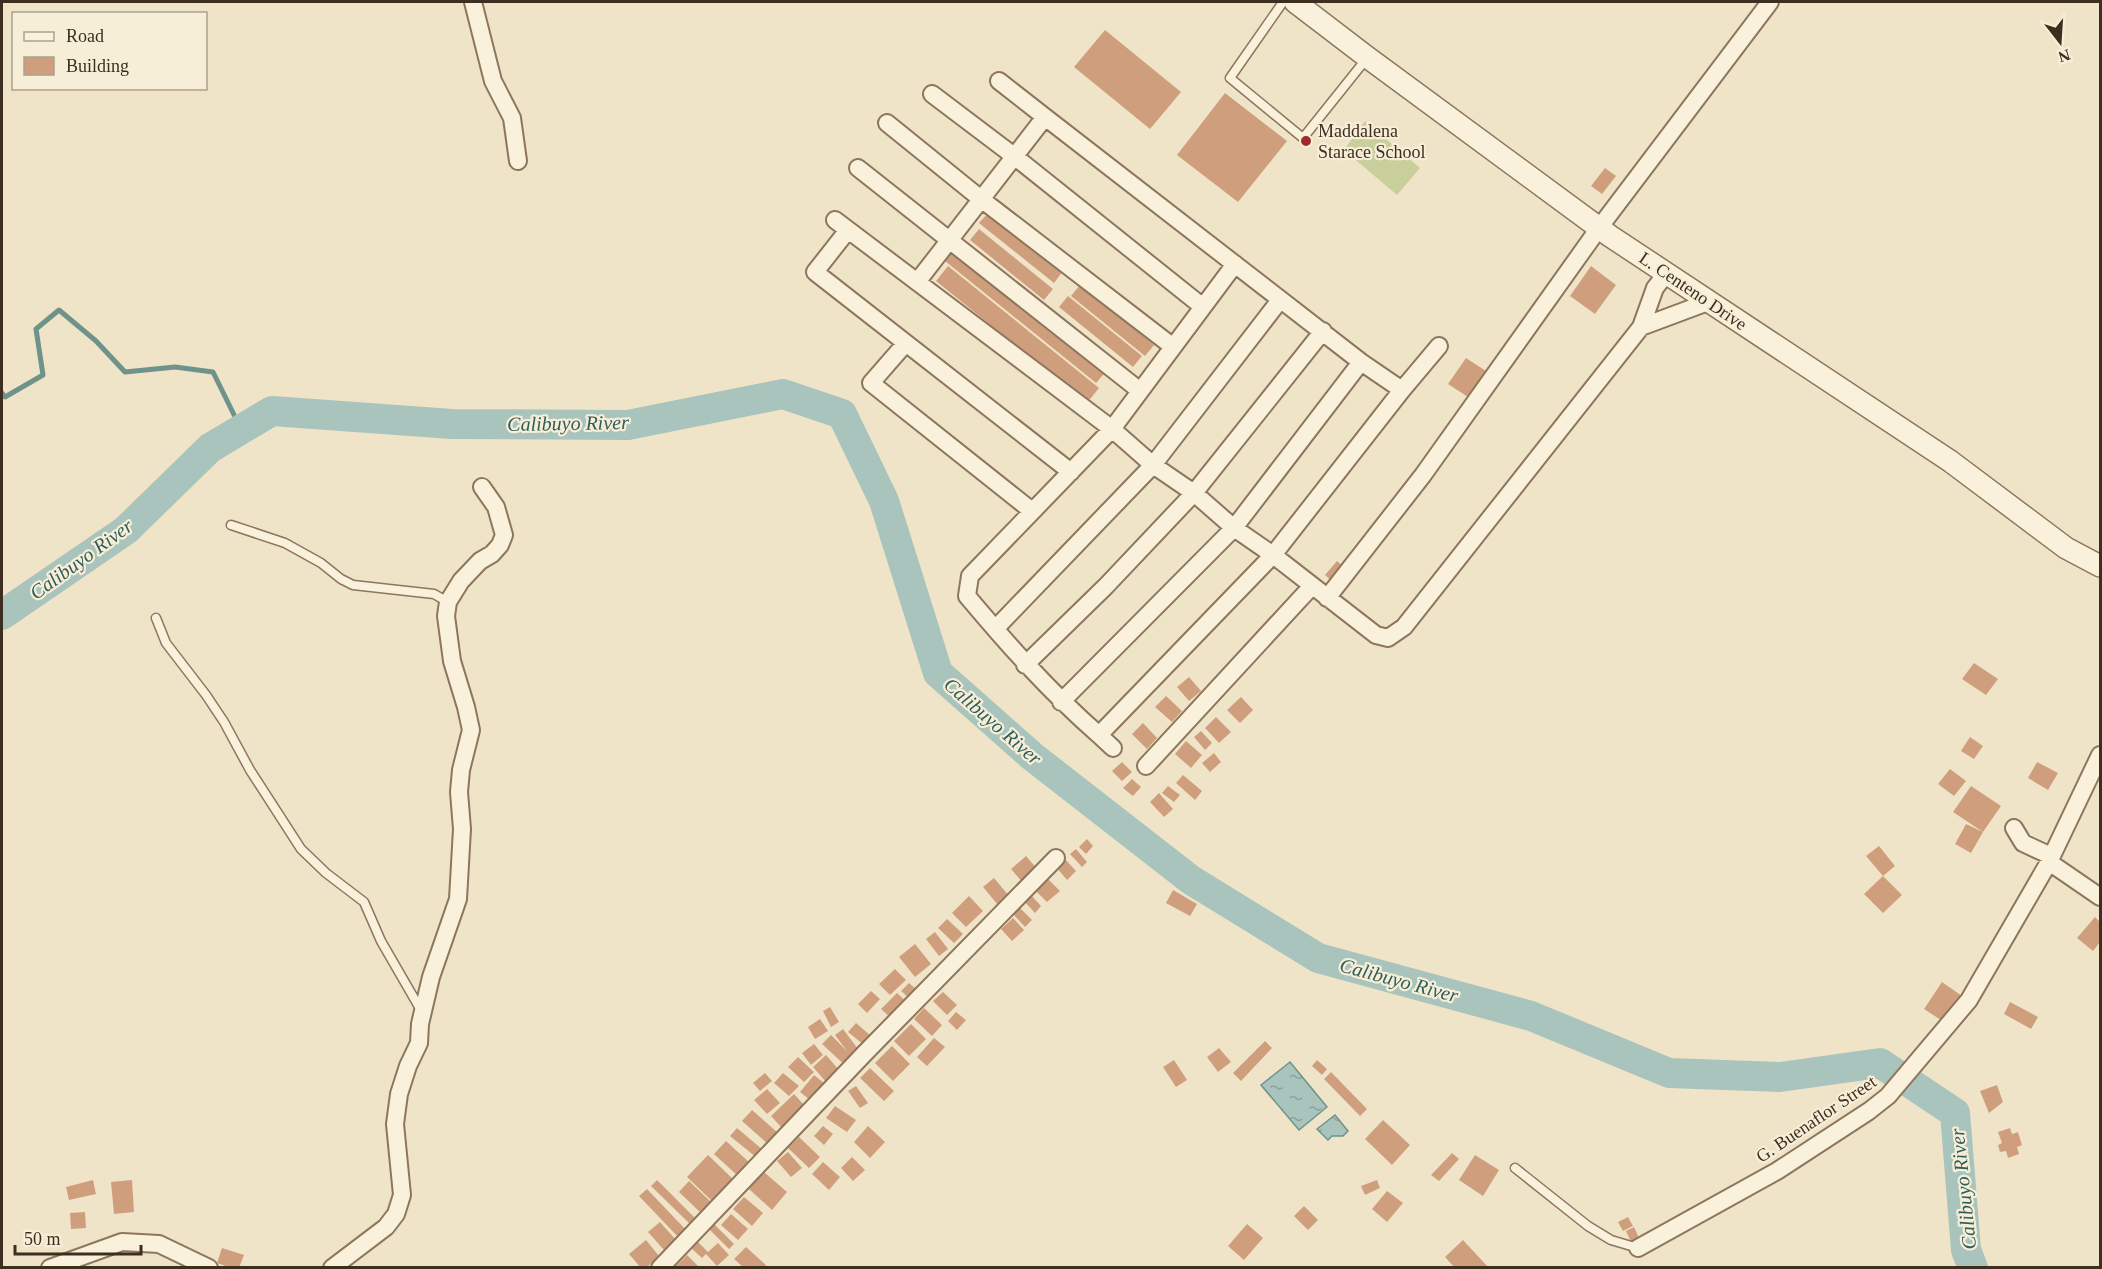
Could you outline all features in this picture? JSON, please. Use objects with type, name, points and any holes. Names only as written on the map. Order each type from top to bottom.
[{"type":"street","points":[[473,2],[493,81],[512,118],[518,161]]},
{"type":"street","name":"L. Centeno Drive","points":[[1295,2],[1599,228],[1950,461],[2066,548],[2100,566]]},
{"type":"street","points":[[1327,598],[1423,475],[1599,228],[1770,2]]},
{"type":"street","points":[[999,81],[1280,300],[1361,362],[1402,390]]},
{"type":"street","points":[[932,94],[1014,156],[1203,307]]},
{"type":"street","points":[[917,282],[1046,117]]},
{"type":"street","points":[[887,123],[981,199],[1172,346]]},
{"type":"street","points":[[858,168],[951,239],[1139,390]]},
{"type":"street","points":[[1071,472],[815,272],[842,225],[1112,429],[1153,465],[1194,494],[1234,528],[1273,555],[1376,635],[1388,638],[1404,627],[1641,327],[1655,288],[1666,274]]},
{"type":"street","points":[[1113,748],[1061,702],[995,630],[967,596],[970,576],[1112,429],[1235,264]]},
{"type":"street","points":[[995,630],[1153,465],[1280,300]]},
{"type":"street","points":[[1641,327],[1708,302]]},
{"type":"street","points":[[1025,665],[1106,586],[1194,494],[1323,331]]},
{"type":"street","points":[[905,344],[871,383],[1032,511]]},
{"type":"street","points":[[1099,735],[1273,555],[1439,346]]},
{"type":"street","points":[[1061,702],[1234,528],[1361,362]]},
{"type":"street","points":[[332,1268],[386,1227],[396,1214],[402,1195],[395,1124],[399,1094],[419,1042],[431,977],[458,899],[462,829],[459,792],[461,770],[471,730],[452,661],[446,615],[448,602],[461,581],[480,561],[492,555],[504,535],[496,507],[483,487]]},
{"type":"street","points":[[1146,766],[1312,586]]},
{"type":"street","name":"G. Buenaflor Street","points":[[1638,1248],[1777,1171],[1888,1096],[1969,1000],[2050,859],[2100,755]]},
{"type":"street","points":[[2014,828],[2023,843],[2050,859],[2100,897]]},
{"type":"street","points":[[660,1268],[865,1053],[1056,858]]},
{"type":"street","points":[[50,1268],[122,1242],[159,1244],[209,1268]]},
{"type":"lane","points":[[1283,2],[1230,78],[1302,138],[1367,57]]},
{"type":"lane","points":[[231,525],[285,543],[354,585],[434,594],[448,602]]},
{"type":"lane","points":[[156,618],[166,643],[212,704],[250,770],[301,849],[326,873],[364,902],[381,941],[423,1013]]},
{"type":"lane","name":"G. Buenaflor Street","points":[[1515,1168],[1588,1226],[1611,1240],[1638,1248]]},
{"type":"green space","points":[[1365,121],[1420,168],[1397,195],[1344,150]]},
{"type":"water","points":[[1290,1062],[1327,1107],[1299,1130],[1261,1085]]},
{"type":"water","points":[[1335,1115],[1348,1131],[1343,1136],[1332,1136],[1328,1140],[1317,1129]]},
{"type":"building","points":[[1105,30],[1181,92],[1150,129],[1074,67]]},
{"type":"building","points":[[1225,93],[1287,141],[1238,202],[1177,155]]},
{"type":"building","points":[[1605,168],[1616,176],[1602,194],[1591,186]]},
{"type":"building","points":[[989,212],[1063,271],[1054,283],[979,223]]},
{"type":"building","points":[[979,229],[1053,289],[1044,300],[970,240]]},
{"type":"building","points":[[957,247],[1109,368],[1096,383],[945,261]]},
{"type":"building","points":[[948,266],[1099,388],[1087,403],[936,281]]},
{"type":"building","points":[[1591,266],[1616,285],[1595,314],[1570,296]]},
{"type":"building","points":[[1080,285],[1154,345],[1145,356],[1071,296]]},
{"type":"building","points":[[1068,296],[1142,356],[1133,367],[1059,307]]},
{"type":"building","points":[[1466,358],[1486,371],[1468,397],[1448,384]]},
{"type":"building","points":[[1337,561],[1345,568],[1333,582],[1325,575]]},
{"type":"building","points":[[1974,663],[1998,679],[1986,695],[1962,679]]},
{"type":"building","points":[[1189,677],[1201,691],[1189,701],[1177,687]]},
{"type":"building","points":[[1166,696],[1182,711],[1172,722],[1155,707]]},
{"type":"building","points":[[1241,697],[1253,710],[1240,723],[1227,710]]},
{"type":"building","points":[[1216,717],[1231,732],[1219,743],[1205,728]]},
{"type":"building","points":[[1143,723],[1157,738],[1147,749],[1132,734]]},
{"type":"building","points":[[1201,731],[1212,743],[1205,750],[1194,737]]},
{"type":"building","points":[[1970,737],[1983,746],[1974,759],[1961,751]]},
{"type":"building","points":[[1186,741],[1202,755],[1191,768],[1175,754]]},
{"type":"building","points":[[1214,753],[1221,762],[1210,772],[1202,763]]},
{"type":"building","points":[[1122,762],[1132,772],[1122,781],[1112,771]]},
{"type":"building","points":[[2037,762],[2058,773],[2048,790],[2028,778]]},
{"type":"building","points":[[1950,769],[1966,781],[1954,796],[1938,784]]},
{"type":"building","points":[[1183,775],[1202,791],[1195,800],[1176,783]]},
{"type":"building","points":[[1132,779],[1141,787],[1133,796],[1123,788]]},
{"type":"building","points":[[1168,786],[1180,795],[1174,802],[1162,793]]},
{"type":"building","points":[[1971,786],[2001,806],[1983,832],[1953,812]]},
{"type":"building","points":[[1159,793],[1173,809],[1164,817],[1150,802]]},
{"type":"building","points":[[1966,824],[1983,832],[1971,853],[1955,844]]},
{"type":"building","points":[[1087,839],[1093,846],[1086,854],[1079,847]]},
{"type":"building","points":[[1879,846],[1895,866],[1883,876],[1866,856]]},
{"type":"building","points":[[1076,849],[1087,862],[1082,867],[1070,854]]},
{"type":"building","points":[[1026,856],[1038,870],[1023,883],[1011,869]]},
{"type":"building","points":[[1065,859],[1076,871],[1067,880],[1056,867]]},
{"type":"building","points":[[1883,876],[1902,895],[1883,913],[1864,894]]},
{"type":"building","points":[[994,878],[1009,896],[998,905],[983,887]]},
{"type":"building","points":[[1047,878],[1060,891],[1047,902],[1035,890]]},
{"type":"building","points":[[1173,890],[1197,904],[1190,916],[1166,903]]},
{"type":"building","points":[[1031,895],[1041,906],[1035,913],[1024,901]]},
{"type":"building","points":[[969,896],[983,911],[966,927],[952,913]]},
{"type":"building","points":[[1020,908],[1032,920],[1025,927],[1013,914]]},
{"type":"building","points":[[2095,917],[2100,922],[2100,942],[2093,951],[2077,938]]},
{"type":"building","points":[[1013,918],[1024,930],[1012,941],[1001,929]]},
{"type":"building","points":[[947,919],[963,934],[954,943],[938,928]]},
{"type":"building","points":[[935,932],[948,949],[939,956],[926,939]]},
{"type":"building","points":[[915,944],[931,964],[915,977],[899,957]]},
{"type":"building","points":[[895,969],[906,980],[890,995],[879,984]]},
{"type":"building","points":[[1942,982],[1962,996],[1944,1022],[1924,1009]]},
{"type":"building","points":[[909,983],[916,989],[909,998],[901,991]]},
{"type":"building","points":[[871,991],[880,999],[867,1013],[858,1004]]},
{"type":"building","points":[[943,992],[957,1005],[947,1015],[933,1001]]},
{"type":"building","points":[[897,993],[909,1004],[894,1021],[881,1009]]},
{"type":"building","points":[[2010,1002],[2038,1017],[2031,1029],[2004,1014]]},
{"type":"building","points":[[830,1007],[839,1022],[831,1027],[823,1011]]},
{"type":"building","points":[[924,1008],[942,1025],[932,1036],[914,1019]]},
{"type":"building","points":[[956,1012],[966,1020],[957,1030],[948,1021]]},
{"type":"building","points":[[820,1019],[828,1031],[815,1039],[808,1027]]},
{"type":"building","points":[[856,1023],[871,1036],[864,1045],[848,1032]]},
{"type":"building","points":[[911,1024],[926,1039],[909,1056],[894,1041]]},
{"type":"building","points":[[843,1029],[858,1049],[851,1055],[855,1059],[847,1067],[822,1044],[831,1035],[847,1051],[835,1035]]},
{"type":"building","points":[[934,1038],[945,1047],[927,1066],[917,1057]]},
{"type":"building","points":[[1265,1041],[1272,1048],[1241,1081],[1233,1073]]},
{"type":"building","points":[[814,1044],[823,1055],[811,1065],[802,1053]]},
{"type":"building","points":[[892,1046],[910,1064],[893,1081],[875,1063]]},
{"type":"building","points":[[1219,1048],[1231,1062],[1218,1072],[1207,1057]]},
{"type":"building","points":[[826,1055],[839,1070],[826,1082],[813,1067]]},
{"type":"building","points":[[798,1057],[814,1072],[804,1082],[788,1067]]},
{"type":"building","points":[[1174,1060],[1187,1080],[1176,1087],[1163,1067]]},
{"type":"building","points":[[1317,1060],[1327,1069],[1322,1075],[1312,1066]]},
{"type":"building","points":[[870,1068],[894,1091],[884,1101],[860,1078]]},
{"type":"building","points":[[1331,1072],[1367,1109],[1360,1116],[1324,1079]]},
{"type":"building","points":[[765,1073],[772,1081],[760,1091],[753,1083]]},
{"type":"building","points":[[783,1073],[799,1086],[789,1096],[774,1083]]},
{"type":"building","points":[[814,1075],[824,1083],[810,1100],[800,1092]]},
{"type":"building","points":[[1997,1085],[2003,1102],[1989,1113],[1980,1091]]},
{"type":"building","points":[[856,1086],[868,1103],[860,1108],[848,1091]]},
{"type":"building","points":[[767,1089],[780,1103],[767,1114],[754,1100]]},
{"type":"building","points":[[794,1094],[805,1106],[782,1128],[771,1116]]},
{"type":"building","points":[[835,1106],[856,1120],[847,1132],[826,1118]]},
{"type":"building","points":[[752,1110],[778,1133],[768,1144],[742,1121]]},
{"type":"building","points":[[1383,1120],[1410,1145],[1392,1165],[1365,1139]]},
{"type":"building","points":[[823,1126],[833,1134],[824,1145],[814,1136]]},
{"type":"building","points":[[868,1126],[885,1142],[870,1158],[854,1142]]},
{"type":"building","points":[[737,1128],[763,1150],[757,1158],[730,1136]]},
{"type":"building","points":[[2010,1128],[2012,1134],[2018,1132],[2022,1145],[2017,1147],[2019,1154],[2008,1158],[2006,1151],[2000,1152],[1998,1145],[2002,1143],[1998,1132]]},
{"type":"building","points":[[799,1137],[820,1157],[809,1168],[788,1148]]},
{"type":"building","points":[[726,1141],[751,1164],[739,1177],[714,1154]]},
{"type":"building","points":[[788,1152],[802,1168],[791,1177],[777,1161]]},
{"type":"building","points":[[1452,1153],[1459,1159],[1439,1181],[1431,1175]]},
{"type":"building","points":[[708,1155],[734,1180],[713,1202],[687,1177]]},
{"type":"building","points":[[1475,1155],[1499,1170],[1483,1196],[1459,1180]]},
{"type":"building","points":[[852,1157],[865,1170],[853,1181],[841,1168]]},
{"type":"building","points":[[823,1162],[840,1177],[829,1190],[812,1174]]},
{"type":"building","points":[[764,1172],[787,1192],[772,1210],[749,1189]]},
{"type":"building","points":[[93,1180],[96,1194],[69,1200],[66,1187]]},
{"type":"building","points":[[132,1180],[134,1212],[114,1214],[111,1182]]},
{"type":"building","points":[[657,1180],[696,1219],[691,1225],[651,1186]]},
{"type":"building","points":[[1377,1180],[1380,1188],[1365,1195],[1361,1186]]},
{"type":"building","points":[[689,1181],[711,1202],[701,1213],[679,1192]]},
{"type":"building","points":[[647,1189],[687,1231],[679,1238],[639,1196]]},
{"type":"building","points":[[1387,1191],[1403,1203],[1387,1222],[1372,1209]]},
{"type":"building","points":[[744,1197],[763,1213],[752,1226],[733,1209]]},
{"type":"building","points":[[1304,1206],[1318,1220],[1308,1230],[1294,1216]]},
{"type":"building","points":[[85,1212],[86,1228],[71,1229],[70,1213]]},
{"type":"building","points":[[731,1214],[748,1229],[738,1240],[721,1225]]},
{"type":"building","points":[[1628,1217],[1633,1226],[1623,1231],[1618,1222]]},
{"type":"building","points":[[660,1222],[676,1240],[664,1250],[648,1232]]},
{"type":"building","points":[[714,1224],[734,1244],[729,1249],[709,1229]]},
{"type":"building","points":[[1247,1224],[1263,1238],[1244,1260],[1228,1246]]},
{"type":"building","points":[[1634,1227],[1639,1238],[1631,1242],[1626,1231]]},
{"type":"building","points":[[646,1240],[659,1256],[646,1268],[641,1268],[629,1254]]},
{"type":"building","points":[[696,1240],[708,1252],[718,1243],[729,1255],[717,1266],[706,1254],[702,1258],[690,1247]]},
{"type":"building","points":[[1463,1240],[1489,1268],[1455,1268],[1445,1257]]},
{"type":"building","points":[[746,1247],[766,1265],[764,1268],[744,1268],[734,1259]]},
{"type":"building","points":[[222,1248],[244,1255],[239,1268],[217,1263]]},
{"type":"building","points":[[687,1255],[700,1268],[674,1268]]},
{"type":"waterway","points":[[2,393],[5,397],[43,375],[36,329],[59,310],[96,341],[125,372],[175,367],[213,372],[241,429]]},
{"type":"waterway","name":"Calibuyo River","points":[[2,615],[126,530],[210,448],[272,411],[452,424],[628,425],[783,394],[842,414],[884,501],[938,673],[1033,757],[1191,880],[1318,958],[1531,1016],[1669,1073],[1780,1077],[1880,1063],[1955,1113],[1966,1250],[1973,1268]]},
{"type":"place","name":"Maddalena Starace School","points":[[1306,141]]}]
